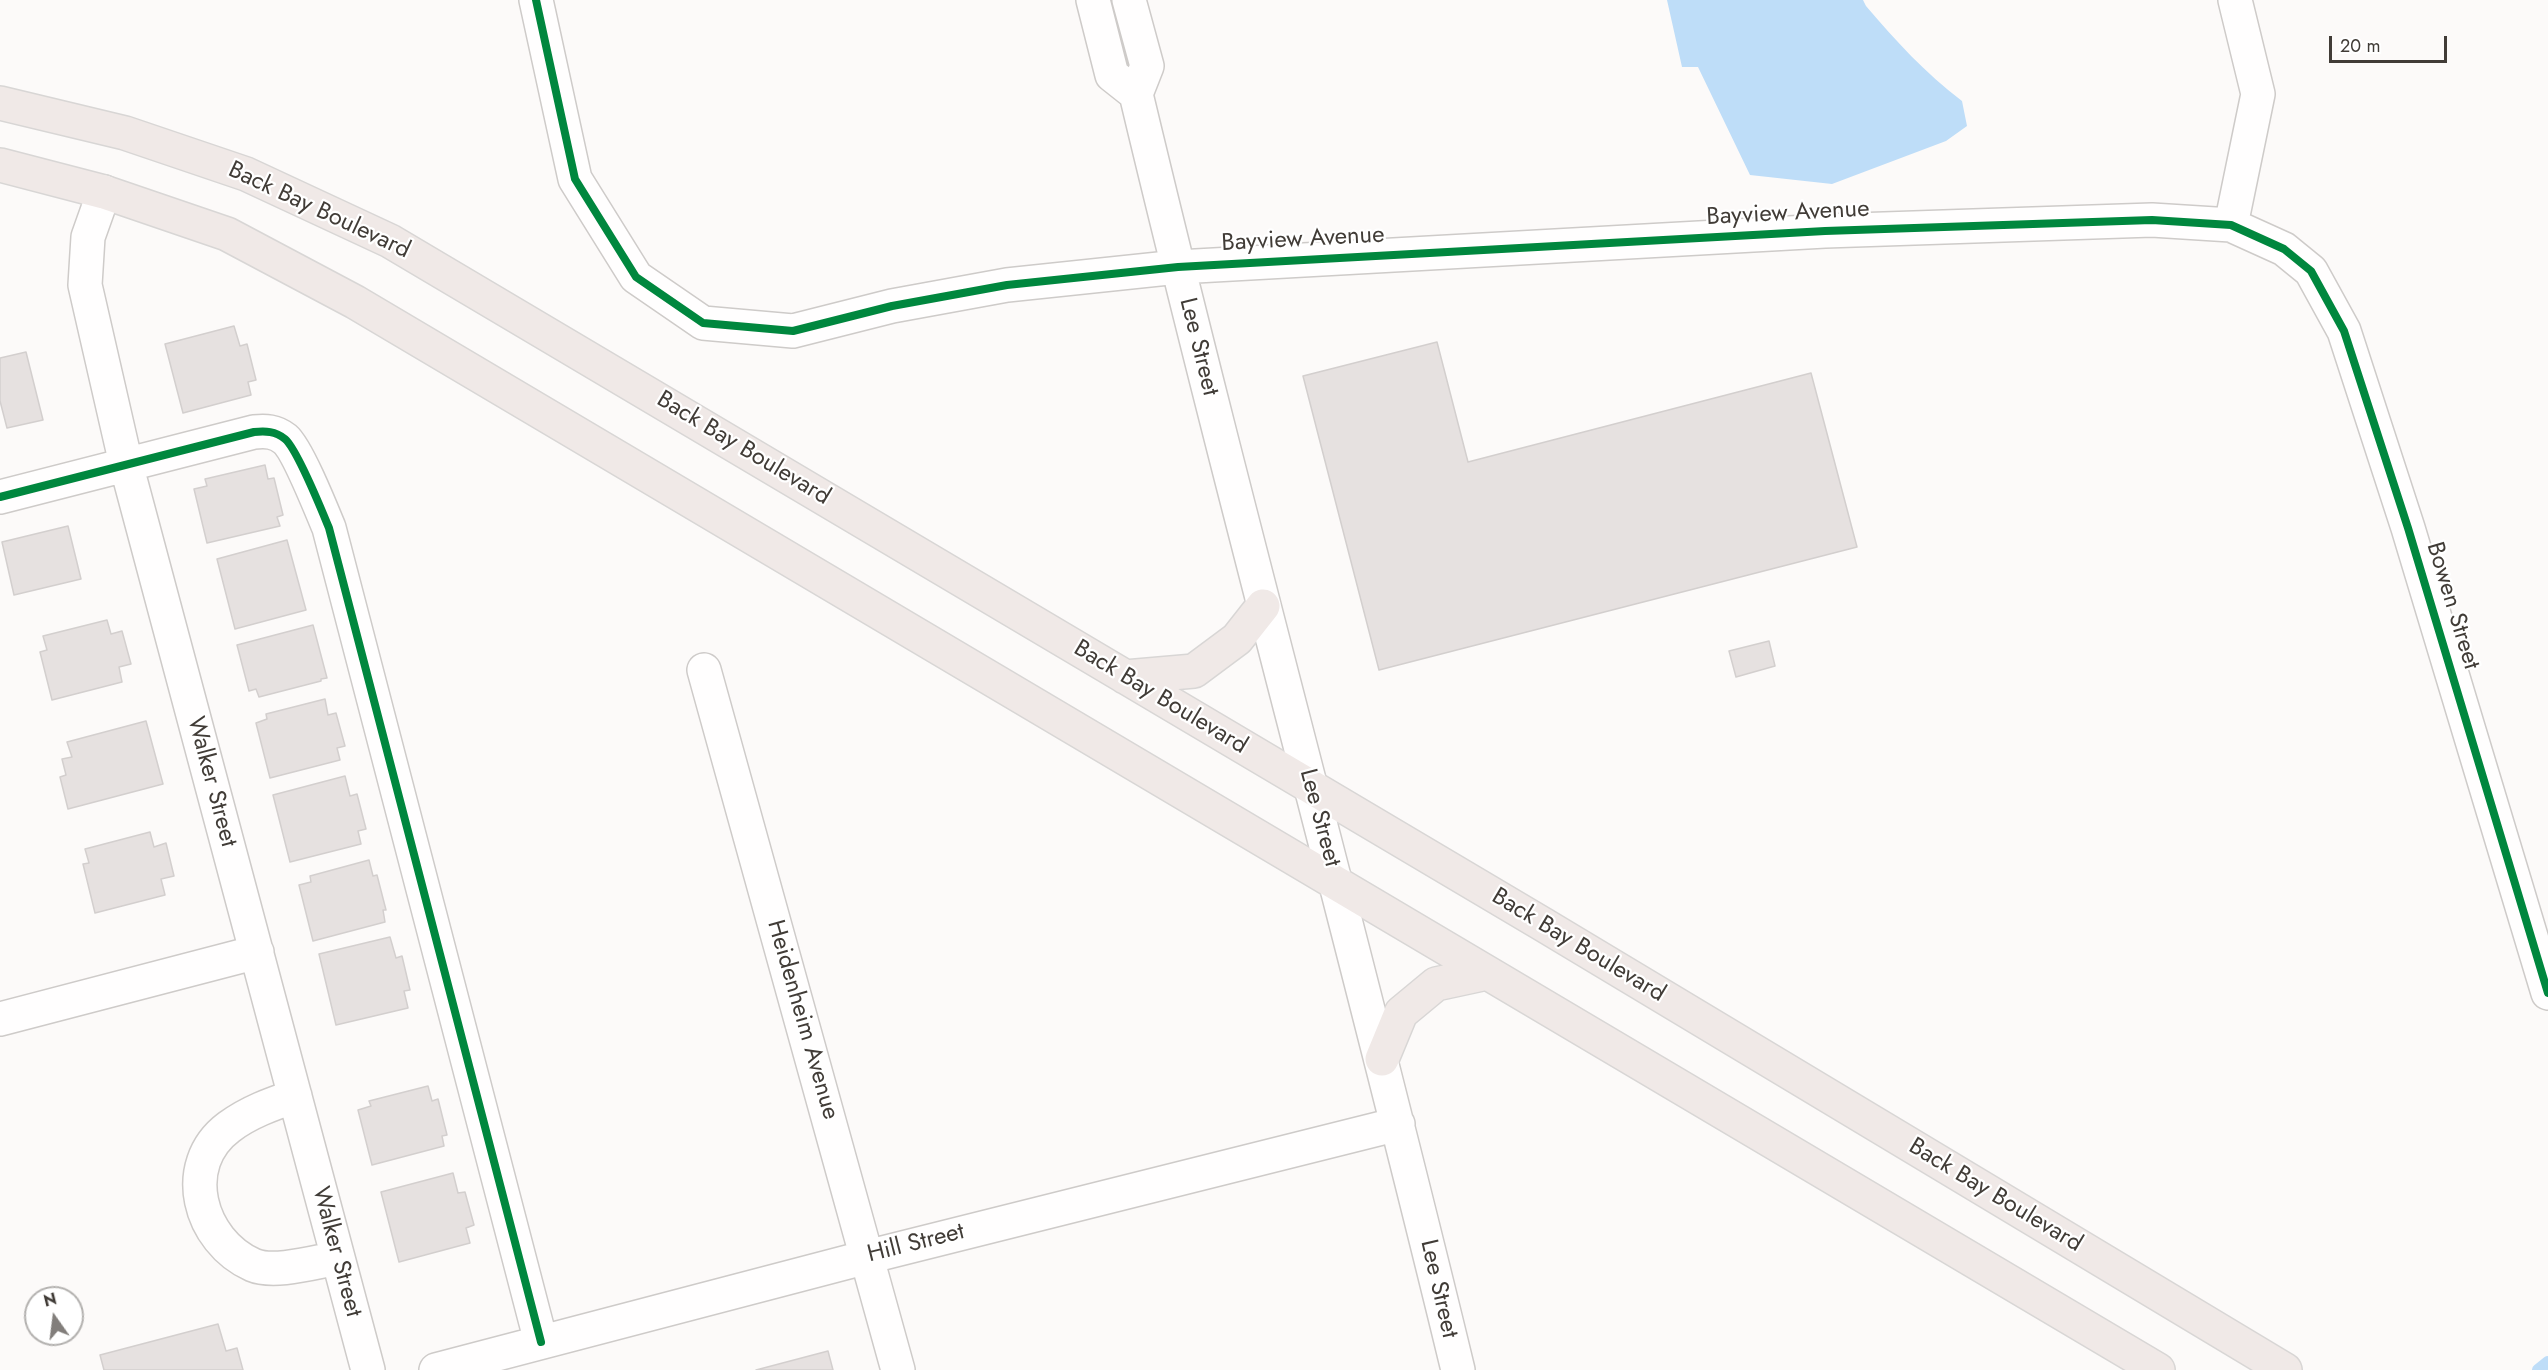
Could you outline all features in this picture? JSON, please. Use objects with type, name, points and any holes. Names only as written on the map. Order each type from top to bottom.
[{"type":"main road","name":"Back Bay Boulevard","points":[[0,103],[125,133],[246,174],[390,241],[1311,787],[2285,1370]]},
{"type":"main road","points":[[0,165],[104,192],[227,234],[355,302],[2158,1370]]},
{"type":"main road","points":[[1125,677],[1194,671],[1237,639],[1263,606]]},
{"type":"main road","points":[[1382,1059],[1401,1013],[1436,984],[1487,972]]},
{"type":"street","name":"Bayview Avenue","points":[[536,0],[575,179],[636,277],[703,323],[793,331],[892,306],[1007,285],[1178,267],[1825,231],[2152,220],[2231,225],[2284,249]]},
{"type":"street","points":[[1093,0],[1112,75],[1136,94],[1147,66],[1129,0]]},
{"type":"street","points":[[2231,225],[2258,94],[2235,0]]},
{"type":"street","name":"Lee Street","points":[[1136,94],[1263,606],[1382,1059],[1458,1370]]},
{"type":"street","name":"Walker Street","points":[[104,192],[88,237],[85,285],[126,464],[368,1370]]},
{"type":"street","name":"Bowen Street","points":[[2284,249],[2311,271],[2344,331],[2408,528],[2548,993]]},
{"type":"street","points":[[0,497],[254,432],[270,431],[286,440],[316,496],[329,528],[541,1342]]},
{"type":"street","name":"Heidenheim Avenue","points":[[704,670],[898,1370]]},
{"type":"street","points":[[0,1019],[257,952]]},
{"type":"street","points":[[295,1096],[264,1106],[228,1127],[212,1145],[200,1175],[201,1204],[209,1225],[227,1247],[253,1265],[276,1268],[338,1258]]},
{"type":"street","name":"Hill Street","points":[[436,1370],[867,1257],[1398,1124]]},
{"type":"water","points":[[1667,0],[1863,0],[1888,32],[1911,56],[1962,101],[1967,126],[1946,141],[1832,184],[1750,175],[1698,67],[1682,67]]},
{"type":"building","points":[[234,326],[240,346],[247,344],[256,380],[248,382],[251,395],[183,413],[165,344]]},
{"type":"building","points":[[1437,342],[1468,462],[1811,373],[1857,547],[1379,670],[1303,376]]},
{"type":"building","points":[[26,352],[43,420],[7,428],[0,401],[0,358]]},
{"type":"building","points":[[265,465],[268,479],[274,478],[283,515],[277,517],[280,526],[207,543],[194,489],[207,486],[205,479]]},
{"type":"building","points":[[68,526],[81,579],[14,595],[2,542]]},
{"type":"building","points":[[287,540],[306,610],[235,629],[217,559]]},
{"type":"building","points":[[107,620],[111,634],[122,631],[131,664],[119,667],[122,682],[52,700],[40,652],[47,650],[43,636]]},
{"type":"building","points":[[313,625],[327,678],[259,697],[256,689],[249,691],[237,645]]},
{"type":"building","points":[[1769,641],[1775,666],[1736,677],[1729,651]]},
{"type":"building","points":[[325,699],[328,715],[336,713],[345,746],[337,748],[340,760],[270,778],[256,723],[267,719],[266,714]]},
{"type":"building","points":[[146,721],[163,784],[68,809],[60,777],[66,775],[62,759],[72,757],[67,742]]},
{"type":"building","points":[[345,776],[350,796],[357,794],[366,829],[358,831],[361,844],[290,862],[273,795]]},
{"type":"building","points":[[150,832],[154,847],[166,843],[174,876],[161,879],[165,895],[95,913],[83,864],[89,863],[85,849]]},
{"type":"building","points":[[369,860],[373,876],[377,875],[386,910],[383,910],[385,922],[313,941],[299,885],[311,882],[310,876]]},
{"type":"building","points":[[390,937],[396,958],[402,956],[410,990],[404,991],[408,1008],[336,1025],[319,954]]},
{"type":"building","points":[[428,1086],[432,1101],[438,1099],[447,1135],[442,1136],[444,1146],[372,1165],[358,1110],[371,1106],[369,1101]]},
{"type":"building","points":[[453,1173],[458,1193],[465,1192],[474,1225],[466,1228],[470,1243],[399,1262],[381,1192]]},
{"type":"building","points":[[218,1324],[226,1351],[237,1348],[243,1370],[104,1370],[100,1355]]},
{"type":"building","points":[[828,1351],[833,1370],[756,1370]]},
{"type":"waterway","points":[[2538,1370],[2548,1362]]},
{"type":"cycle path","points":[[536,0],[575,179],[636,277],[703,323],[793,331],[892,306],[1007,285],[1178,267],[1825,231],[2152,220],[2231,225],[2284,249],[2311,271],[2344,331],[2408,528],[2548,993]]},
{"type":"cycle path","points":[[0,497],[254,432],[274,433],[290,445],[309,481],[329,528],[541,1342]]}]
